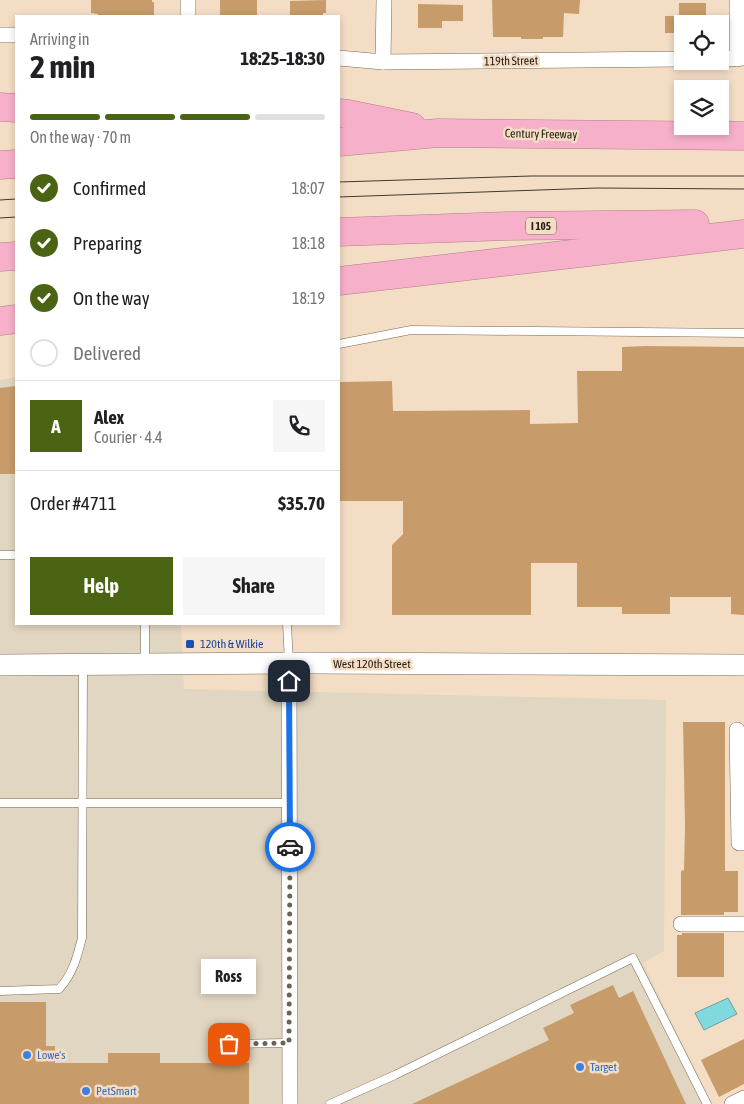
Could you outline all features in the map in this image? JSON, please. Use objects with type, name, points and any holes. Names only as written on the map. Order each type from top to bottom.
[{"type":"highway","points":[[0,107],[15,108]]},
{"type":"highway","points":[[340,114],[348,114],[438,133]]},
{"type":"highway","name":"Century Freeway","points":[[340,142],[438,133],[744,136]]},
{"type":"highway","points":[[0,165],[15,164]]},
{"type":"highway","name":"I 105","points":[[340,232],[506,226],[744,224]]},
{"type":"highway","points":[[340,281],[744,234]]},
{"type":"highway","points":[[0,257],[15,256]]},
{"type":"highway","points":[[0,321],[15,319]]},
{"type":"street","points":[[188,0],[188,15]]},
{"type":"street","points":[[383,62],[384,0]]},
{"type":"street","points":[[737,0],[740,58]]},
{"type":"street","points":[[0,35],[15,35]]},
{"type":"street","name":"119th Street","points":[[340,58],[383,62],[674,59]]},
{"type":"street","points":[[289,663],[290,1104]]},
{"type":"street","name":"West 120th Street","points":[[0,665],[289,663],[744,665]]},
{"type":"street","points":[[737,730],[741,843]]},
{"type":"street","points":[[681,924],[744,924]]},
{"type":"street","points":[[732,1104],[744,1098]]},
{"type":"lane","points":[[340,344],[411,330],[744,333]]},
{"type":"lane","points":[[0,555],[15,555]]},
{"type":"lane","points":[[145,625],[145,664]]},
{"type":"lane","points":[[287,625],[289,663]]},
{"type":"lane","points":[[0,991],[59,989],[67,980],[75,964],[82,938],[83,664]]},
{"type":"lane","points":[[0,803],[290,802]]},
{"type":"lane","points":[[330,1104],[395,1075],[633,958],[707,1104]]},
{"type":"lane","points":[[229,1044],[289,1043]]},
{"type":"shaded area","points":[[15,377],[15,625],[181,625],[184,689],[666,700],[664,951],[643,963],[712,1104],[0,1104],[0,380]]},
{"type":"water","points":[[728,998],[737,1014],[704,1030],[695,1013]]},
{"type":"building","points":[[91,0],[152,0],[154,2],[154,15],[98,15],[91,13]]},
{"type":"building","points":[[220,0],[257,0],[257,15],[220,15]]},
{"type":"building","points":[[326,0],[326,13],[323,13],[323,15],[290,15],[290,1]]},
{"type":"building","points":[[492,0],[580,0],[579,14],[564,13],[563,37],[521,39],[521,37],[493,37]]},
{"type":"building","points":[[679,3],[706,3],[706,15],[679,15]]},
{"type":"building","points":[[418,4],[463,5],[463,21],[442,21],[442,28],[418,28]]},
{"type":"building","points":[[665,16],[674,16],[674,33],[665,33]]},
{"type":"building","points":[[622,347],[744,347],[744,615],[731,614],[731,597],[670,597],[670,614],[622,614],[622,607],[577,607],[577,563],[531,563],[531,615],[392,615],[392,545],[403,534],[403,501],[340,501],[340,382],[392,381],[393,411],[530,410],[530,424],[578,423],[577,371],[622,371]]},
{"type":"building","points":[[15,386],[15,474],[0,474],[0,388]]},
{"type":"building","points":[[683,722],[725,722],[725,871],[738,871],[738,912],[724,912],[724,915],[681,915],[681,871],[684,870],[685,826]]},
{"type":"building","points":[[682,933],[724,933],[724,977],[677,977],[677,935],[682,935]]},
{"type":"building","name":"Target","points":[[613,985],[619,998],[633,991],[686,1104],[412,1104],[549,1040],[543,1028],[574,1013],[570,1005]]},
{"type":"building","points":[[0,1002],[46,1002],[46,1046],[55,1046],[55,1063],[108,1063],[108,1053],[160,1053],[160,1063],[249,1063],[249,1104],[0,1104]]},
{"type":"building","points":[[744,1039],[744,1084],[719,1097],[701,1060]]},
{"type":"tram line","points":[[340,182],[531,176],[744,176]]},
{"type":"tram line","points":[[340,197],[597,188],[744,189]]},
{"type":"tram line","points":[[0,200],[15,199]]},
{"type":"tram line","points":[[0,218],[15,217]]},
{"type":"way so far","points":[[229,1044],[289,1043],[290,847]]},
{"type":"place","name":"120th & Wilkie","points":[[190,644]]},
{"type":"place","name":"Ross","points":[[229,1044]]},
{"type":"place","name":"Lowe's","points":[[27,1055]]},
{"type":"place","name":"Target","points":[[580,1067]]},
{"type":"place","name":"PetSmart","points":[[86,1091]]},
{"type":"route","points":[[289,681],[290,847]]}]
